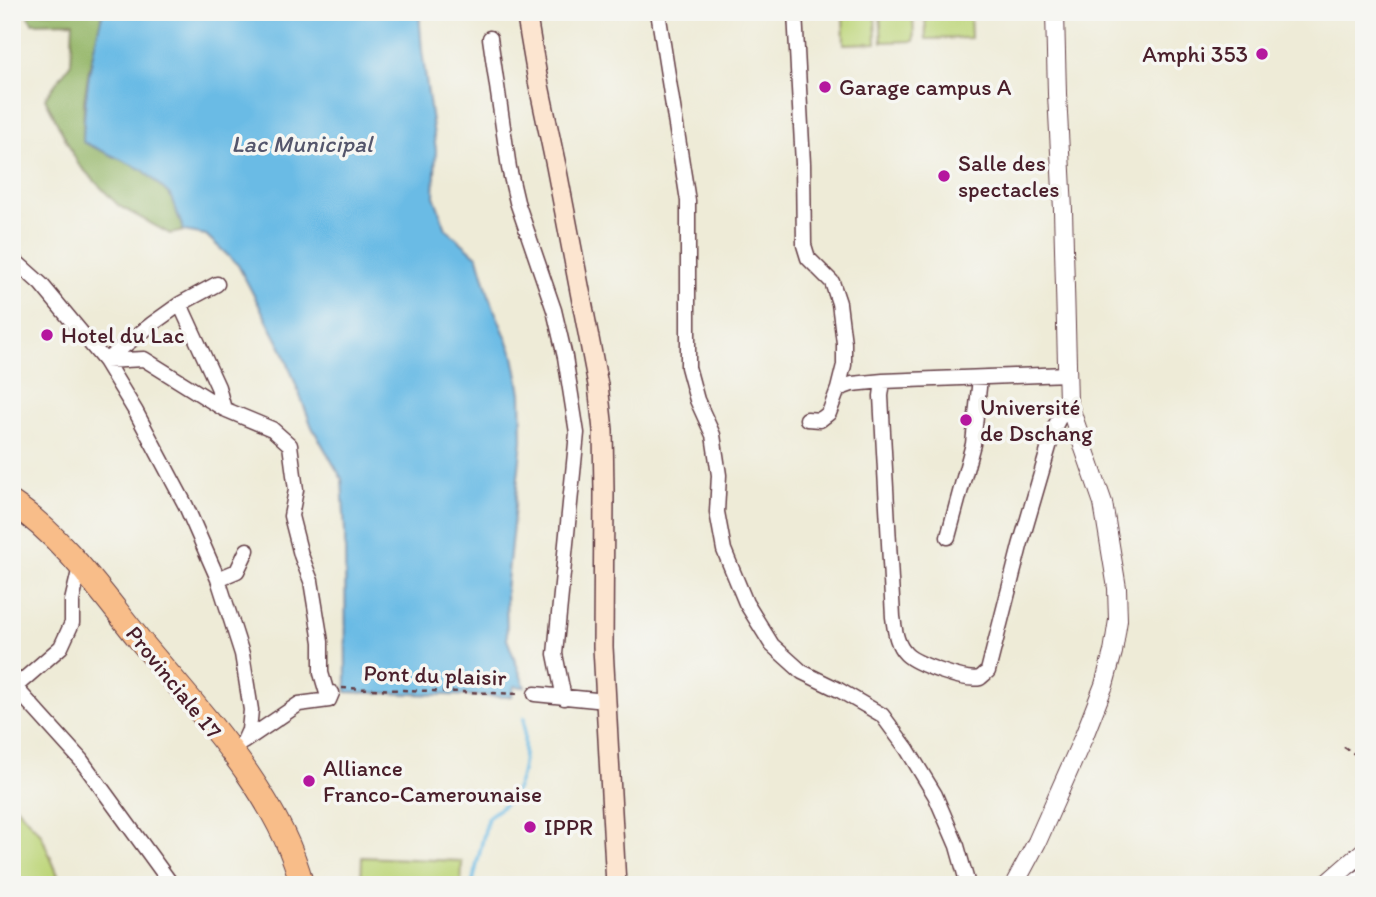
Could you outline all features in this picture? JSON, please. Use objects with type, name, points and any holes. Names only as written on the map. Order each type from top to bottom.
[{"type":"main road","points":[[526,12],[598,385],[602,419],[603,647],[616,885]]},
{"type":"main road","name":"Provinciale 17","points":[[12,503],[47,531],[237,746],[285,835],[302,885]]},
{"type":"street","points":[[658,12],[688,201],[688,367],[713,435],[719,475],[717,512],[724,550],[746,603],[772,645],[802,672],[882,715],[935,795],[957,846],[968,885]]},
{"type":"street","points":[[795,12],[803,163],[804,245],[808,258],[832,282],[839,303],[845,343],[844,365],[829,413],[820,419],[807,418]]},
{"type":"street","points":[[1014,885],[1037,842],[1084,736],[1104,685],[1118,620],[1117,589],[1103,503],[1068,402],[1055,12]]},
{"type":"street","points":[[490,38],[509,168],[517,202],[554,310],[578,433],[555,654],[564,698]]},
{"type":"street","points":[[12,258],[41,284],[106,361],[186,506],[218,579],[239,640],[246,670],[251,710],[249,730],[237,746]]},
{"type":"street","points":[[106,361],[180,304],[217,284]]},
{"type":"street","points":[[180,304],[218,387],[224,409]]},
{"type":"street","points":[[106,361],[144,359],[224,409],[272,429],[290,445],[296,490],[291,516],[311,582],[321,642],[321,673],[331,694],[299,704],[237,746]]},
{"type":"street","points":[[838,389],[852,384],[883,381],[1068,374]]},
{"type":"street","points":[[948,537],[973,444],[980,377]]},
{"type":"street","points":[[883,381],[881,396],[893,617],[898,644],[914,661],[929,668],[971,678],[981,678],[988,671],[1020,546],[1055,426],[1068,402]]},
{"type":"street","points":[[218,579],[237,571],[247,550]]},
{"type":"street","points":[[80,567],[72,601],[72,622],[61,647],[15,687],[80,760],[172,885]]},
{"type":"street","points":[[535,694],[606,701]]},
{"type":"street","points":[[1325,885],[1364,851]]},
{"type":"street","points":[[1353,885],[1364,877]]},
{"type":"path","name":"Pont du plaisir","points":[[331,694],[535,694]]},
{"type":"path","points":[[1345,747],[1364,760]]},
{"type":"green space","points":[[27,12],[103,12],[84,101],[83,142],[143,169],[170,195],[184,231],[170,234],[119,206],[78,164],[45,98],[71,63],[73,22],[32,23]]},
{"type":"green space","points":[[843,12],[875,12],[876,43],[844,44]]},
{"type":"green space","points":[[880,12],[913,12],[914,41],[882,42]]},
{"type":"green space","points":[[925,12],[970,12],[971,38],[926,39]]},
{"type":"green space","points":[[12,802],[41,834],[62,885],[12,885]]},
{"type":"green space","points":[[362,857],[462,861],[461,885],[361,885]]},
{"type":"water","name":"Lac Municipal","points":[[103,12],[419,12],[436,150],[434,196],[446,229],[478,257],[490,299],[514,356],[521,393],[522,440],[506,591],[507,639],[525,687],[514,686],[512,697],[346,692],[342,479],[312,427],[283,351],[238,265],[206,235],[184,231],[170,195],[143,170],[83,142],[88,77]]},
{"type":"waterway","points":[[472,885],[488,817],[506,803],[518,785],[524,752],[524,718]]},
{"type":"place","name":"Amphi 353","points":[[1262,54]]},
{"type":"place","name":"Garage campus A","points":[[825,87]]},
{"type":"place","name":"Salle des spectacles","points":[[944,176]]},
{"type":"place","name":"Hotel du Lac","points":[[47,335]]},
{"type":"place","name":"Université de Dschang","points":[[966,420]]},
{"type":"place","name":"Alliance Franco-Camerounaise","points":[[309,781]]},
{"type":"place","name":"IPPR","points":[[530,827]]}]
